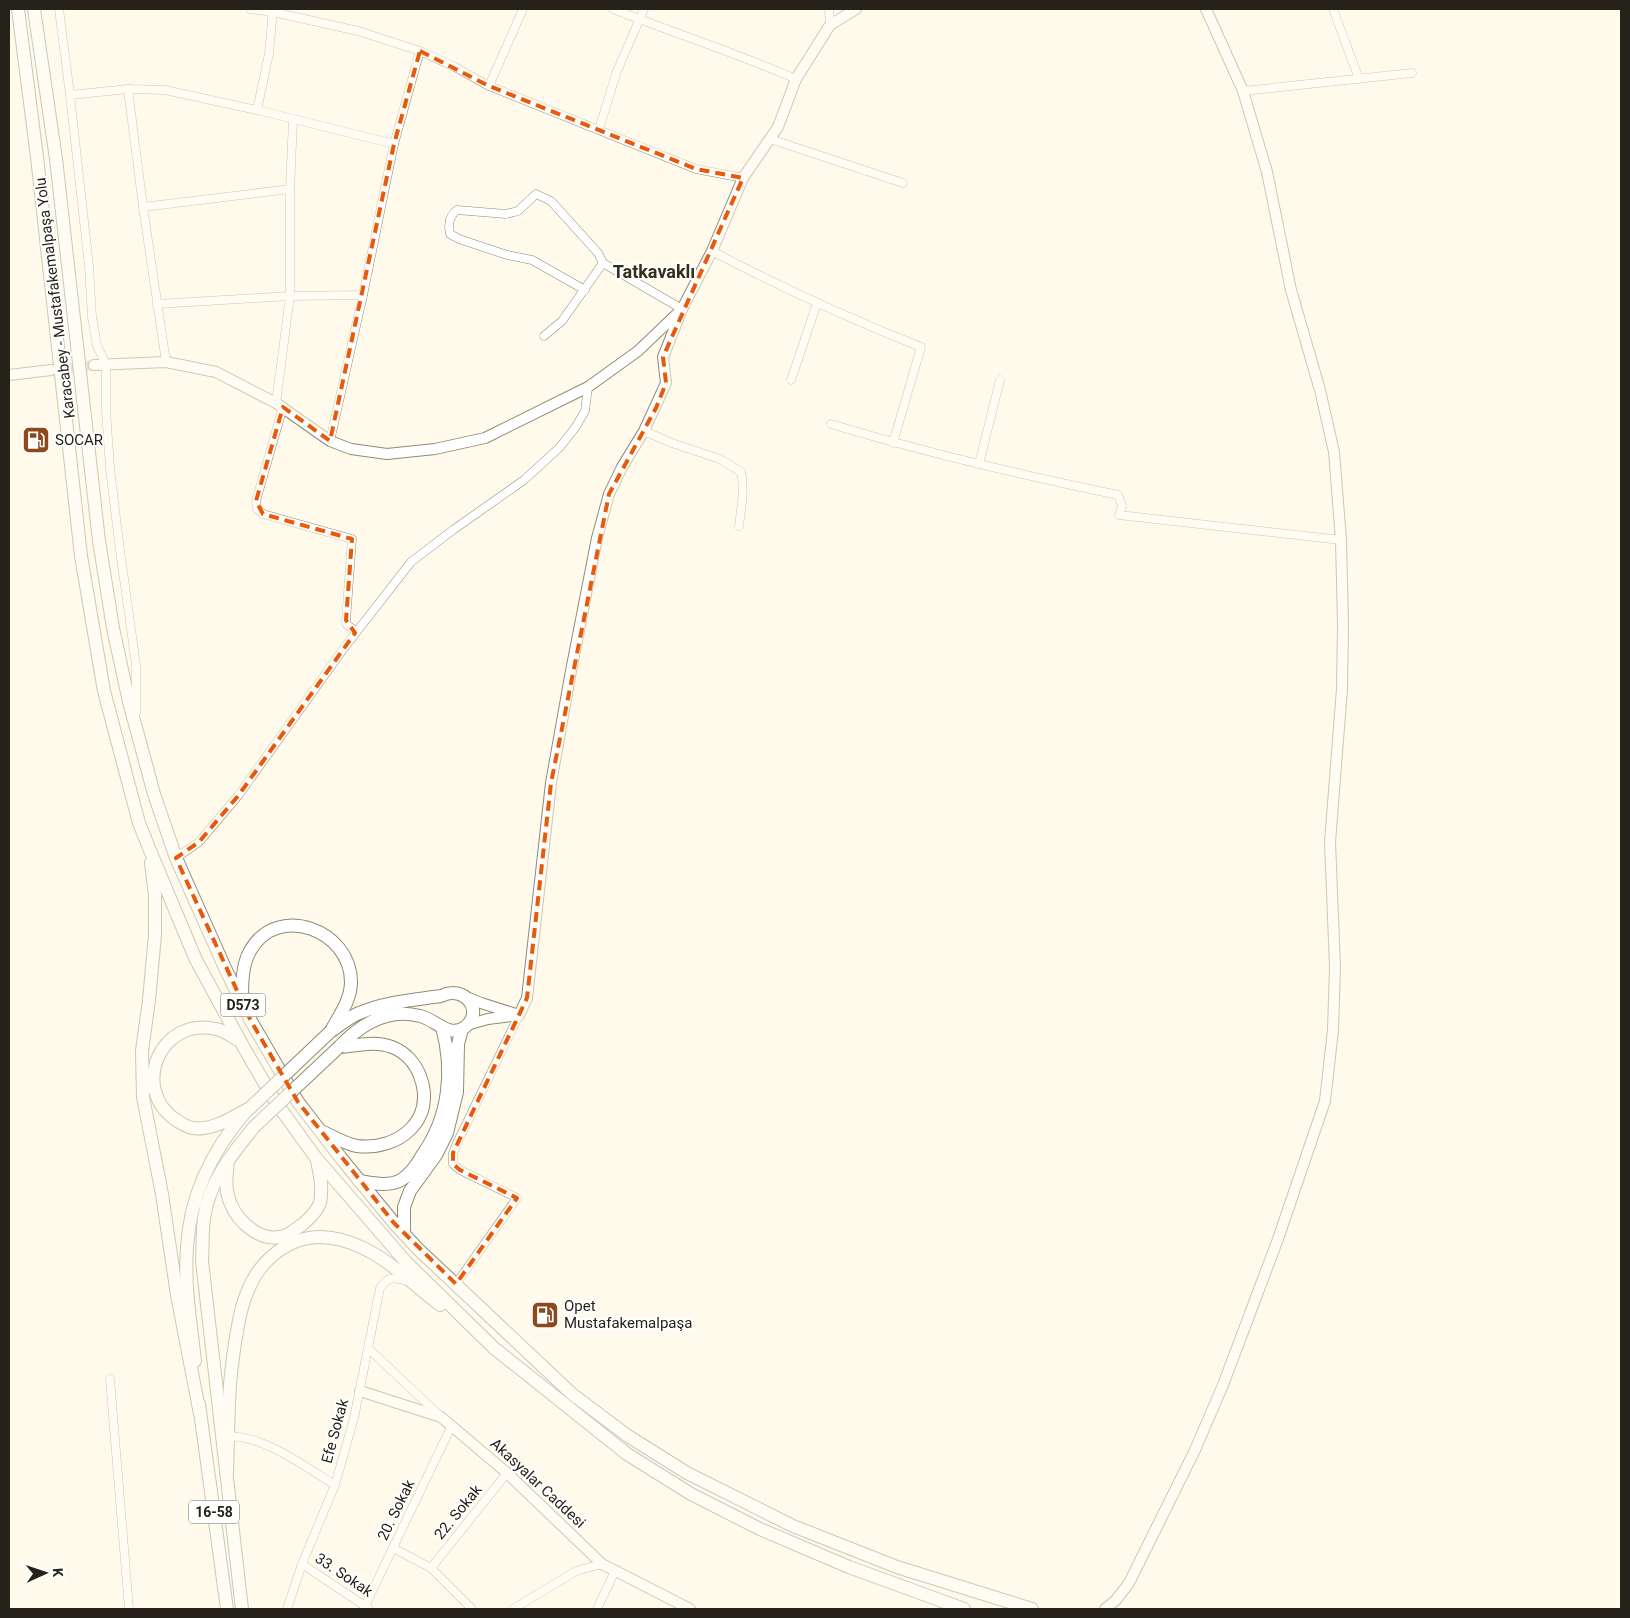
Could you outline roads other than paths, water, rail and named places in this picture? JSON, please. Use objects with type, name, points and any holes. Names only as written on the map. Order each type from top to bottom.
[{"type":"main road","name":"Karacabey - Mustafakemalpaşa Yolu","points":[[18,9],[37,157],[81,556],[104,691],[139,823],[149,848],[196,960],[275,1101],[316,1158],[406,1262],[494,1348],[627,1454],[691,1494],[760,1529],[849,1567],[964,1609]]},
{"type":"main road","name":"Karacabey - Mustafakemalpaşa Yolu","points":[[34,9],[57,169],[99,541],[113,628],[135,726],[154,794],[176,858],[225,968],[298,1102],[360,1181],[418,1249],[572,1394],[628,1436],[687,1473],[801,1530],[897,1567],[1032,1609]]},
{"type":"main road","points":[[149,848],[155,895],[155,936],[142,1051],[143,1097],[162,1194],[177,1294],[200,1414]]},
{"type":"main road","points":[[242,1002],[243,973],[249,952],[259,937],[272,929],[301,925],[328,938],[340,948],[348,964],[351,982],[347,1001],[331,1031]]},
{"type":"main road","points":[[200,1414],[187,1280],[187,1247],[191,1215],[201,1182],[214,1154],[232,1128],[250,1108],[331,1031],[356,1014],[394,1002],[441,996],[454,992],[466,997],[472,1008],[471,1020],[464,1027],[458,1044],[457,1092],[447,1133],[436,1156],[410,1191],[404,1207],[404,1234]]},
{"type":"main road","points":[[360,1181],[388,1184],[401,1180],[416,1166],[431,1143],[441,1122],[447,1096],[447,1053],[440,1026],[434,1014],[434,1008],[441,996]]},
{"type":"main road","points":[[225,1436],[202,1261],[204,1217],[212,1188],[228,1160],[254,1127],[352,1033],[371,1021],[392,1015],[419,1015],[450,1031],[464,1027]]},
{"type":"main road","points":[[240,1041],[217,1029],[200,1027],[181,1032],[168,1041],[158,1054],[153,1067],[155,1093],[162,1109],[183,1125],[193,1128],[211,1127],[250,1108]]},
{"type":"main road","points":[[320,1131],[354,1146],[390,1143],[406,1134],[418,1120],[424,1102],[423,1083],[417,1068],[408,1056],[393,1047],[380,1043],[339,1047]]},
{"type":"main road","points":[[228,1160],[226,1183],[229,1200],[237,1217],[251,1230],[261,1235],[276,1237],[287,1235],[300,1226],[310,1218],[319,1206],[322,1192],[316,1158]]},
{"type":"main road","points":[[225,1436],[239,1318],[248,1288],[268,1259],[280,1249],[295,1242],[308,1238],[328,1237],[364,1248],[383,1259],[494,1348]]},
{"type":"main road","name":"16-58","points":[[200,1414],[227,1609]]},
{"type":"main road","name":"16-58","points":[[225,1436],[227,1472],[242,1609]]},
{"type":"street","points":[[59,9],[89,266],[92,317],[97,346],[106,364],[106,411],[110,468],[136,665],[135,726]]},
{"type":"street","points":[[250,9],[273,10],[358,31],[420,51],[455,67],[489,86],[696,170],[743,178]]},
{"type":"street","points":[[489,86],[523,9]]},
{"type":"street","points":[[614,9],[697,42],[752,60],[796,79]]},
{"type":"street","points":[[599,130],[617,71],[638,19],[644,9]]},
{"type":"street","points":[[829,9],[830,25]]},
{"type":"street","points":[[456,1284],[517,1198],[460,1170],[453,1164],[453,1153],[527,998],[551,783],[597,538],[609,494],[622,466],[644,431],[666,383],[663,356],[682,308],[712,251],[743,178],[778,127],[796,79],[830,25],[856,9]]},
{"type":"street","points":[[1105,1609],[1116,1600],[1129,1584],[1199,1442],[1224,1385],[1275,1248],[1325,1101],[1333,1030],[1334,916],[1330,842],[1342,689],[1342,540],[1334,452],[1324,408],[1291,290],[1267,172],[1243,91],[1206,9]]},
{"type":"street","points":[[1332,9],[1360,79]]},
{"type":"street","points":[[257,110],[269,54],[273,10]]},
{"type":"street","points":[[330,441],[363,295],[394,144],[420,51]]},
{"type":"street","points":[[1243,91],[1412,73]]},
{"type":"street","points":[[70,95],[128,89],[165,90],[257,110],[394,144]]},
{"type":"street","points":[[128,89],[166,362]]},
{"type":"street","points":[[293,120],[290,189],[290,296],[280,405],[256,505],[263,514],[352,539],[346,620],[347,625],[356,631]]},
{"type":"street","points":[[770,139],[903,183]]},
{"type":"street","points":[[143,207],[290,189]]},
{"type":"street","points":[[585,290],[532,260],[507,255],[450,234],[449,226],[452,213],[457,210],[506,214],[518,211],[536,194],[552,201],[598,253],[603,263],[682,308]]},
{"type":"street","points":[[712,251],[816,303],[862,324],[921,347],[893,443]]},
{"type":"street","points":[[544,336],[562,321],[603,263]]},
{"type":"street","points":[[157,304],[290,296],[363,295]]},
{"type":"street","points":[[791,380],[816,303]]},
{"type":"street","points":[[94,365],[166,362],[216,372],[280,405],[330,441],[350,449],[387,454],[435,449],[485,438],[540,409],[588,387],[638,351],[682,308]]},
{"type":"street","points":[[9,375],[51,370]]},
{"type":"street","points":[[979,464],[1000,380]]},
{"type":"street","points":[[176,858],[199,842],[238,796],[356,631],[411,562],[452,530],[524,480],[559,448],[586,412],[588,387]]},
{"type":"street","points":[[832,424],[893,443],[1118,495],[1122,506],[1120,515],[1342,540]]},
{"type":"street","points":[[644,431],[672,443],[720,459],[741,472],[743,479],[739,526]]},
{"type":"street","points":[[466,997],[519,1015]]},
{"type":"street","points":[[464,1027],[488,1019],[519,1015]]},
{"type":"street","name":"Efe Sokak","points":[[287,1609],[302,1564],[335,1485],[354,1418],[380,1288],[386,1280],[392,1278],[411,1282]]},
{"type":"street","points":[[368,1349],[441,1417]]},
{"type":"street","points":[[110,1379],[128,1609]]},
{"type":"street","name":"Akasyalar Caddesi","points":[[360,1391],[441,1417],[507,1473],[602,1564],[690,1609]]},
{"type":"street","name":"20. Sokak","points":[[368,1608],[393,1548],[452,1425]]},
{"type":"street","points":[[225,1436],[247,1437],[265,1444],[335,1485]]},
{"type":"street","name":"22. Sokak","points":[[431,1568],[507,1473]]},
{"type":"street","points":[[393,1548],[431,1568],[472,1609]]},
{"type":"street","name":"33. Sokak","points":[[302,1564],[368,1608]]},
{"type":"street","points":[[513,1609],[576,1571],[602,1564]]},
{"type":"street","points":[[597,1609],[615,1571]]},
{"type":"tunnel","points":[[55,370],[94,365]]},
{"type":"place","name":"SOCAR","points":[[36,440]]},
{"type":"place","name":"Opet Mustafakemalpaşa","points":[[545,1315]]},
{"type":"district","name":"Tatkavaklı","points":[[654,271]]}]
